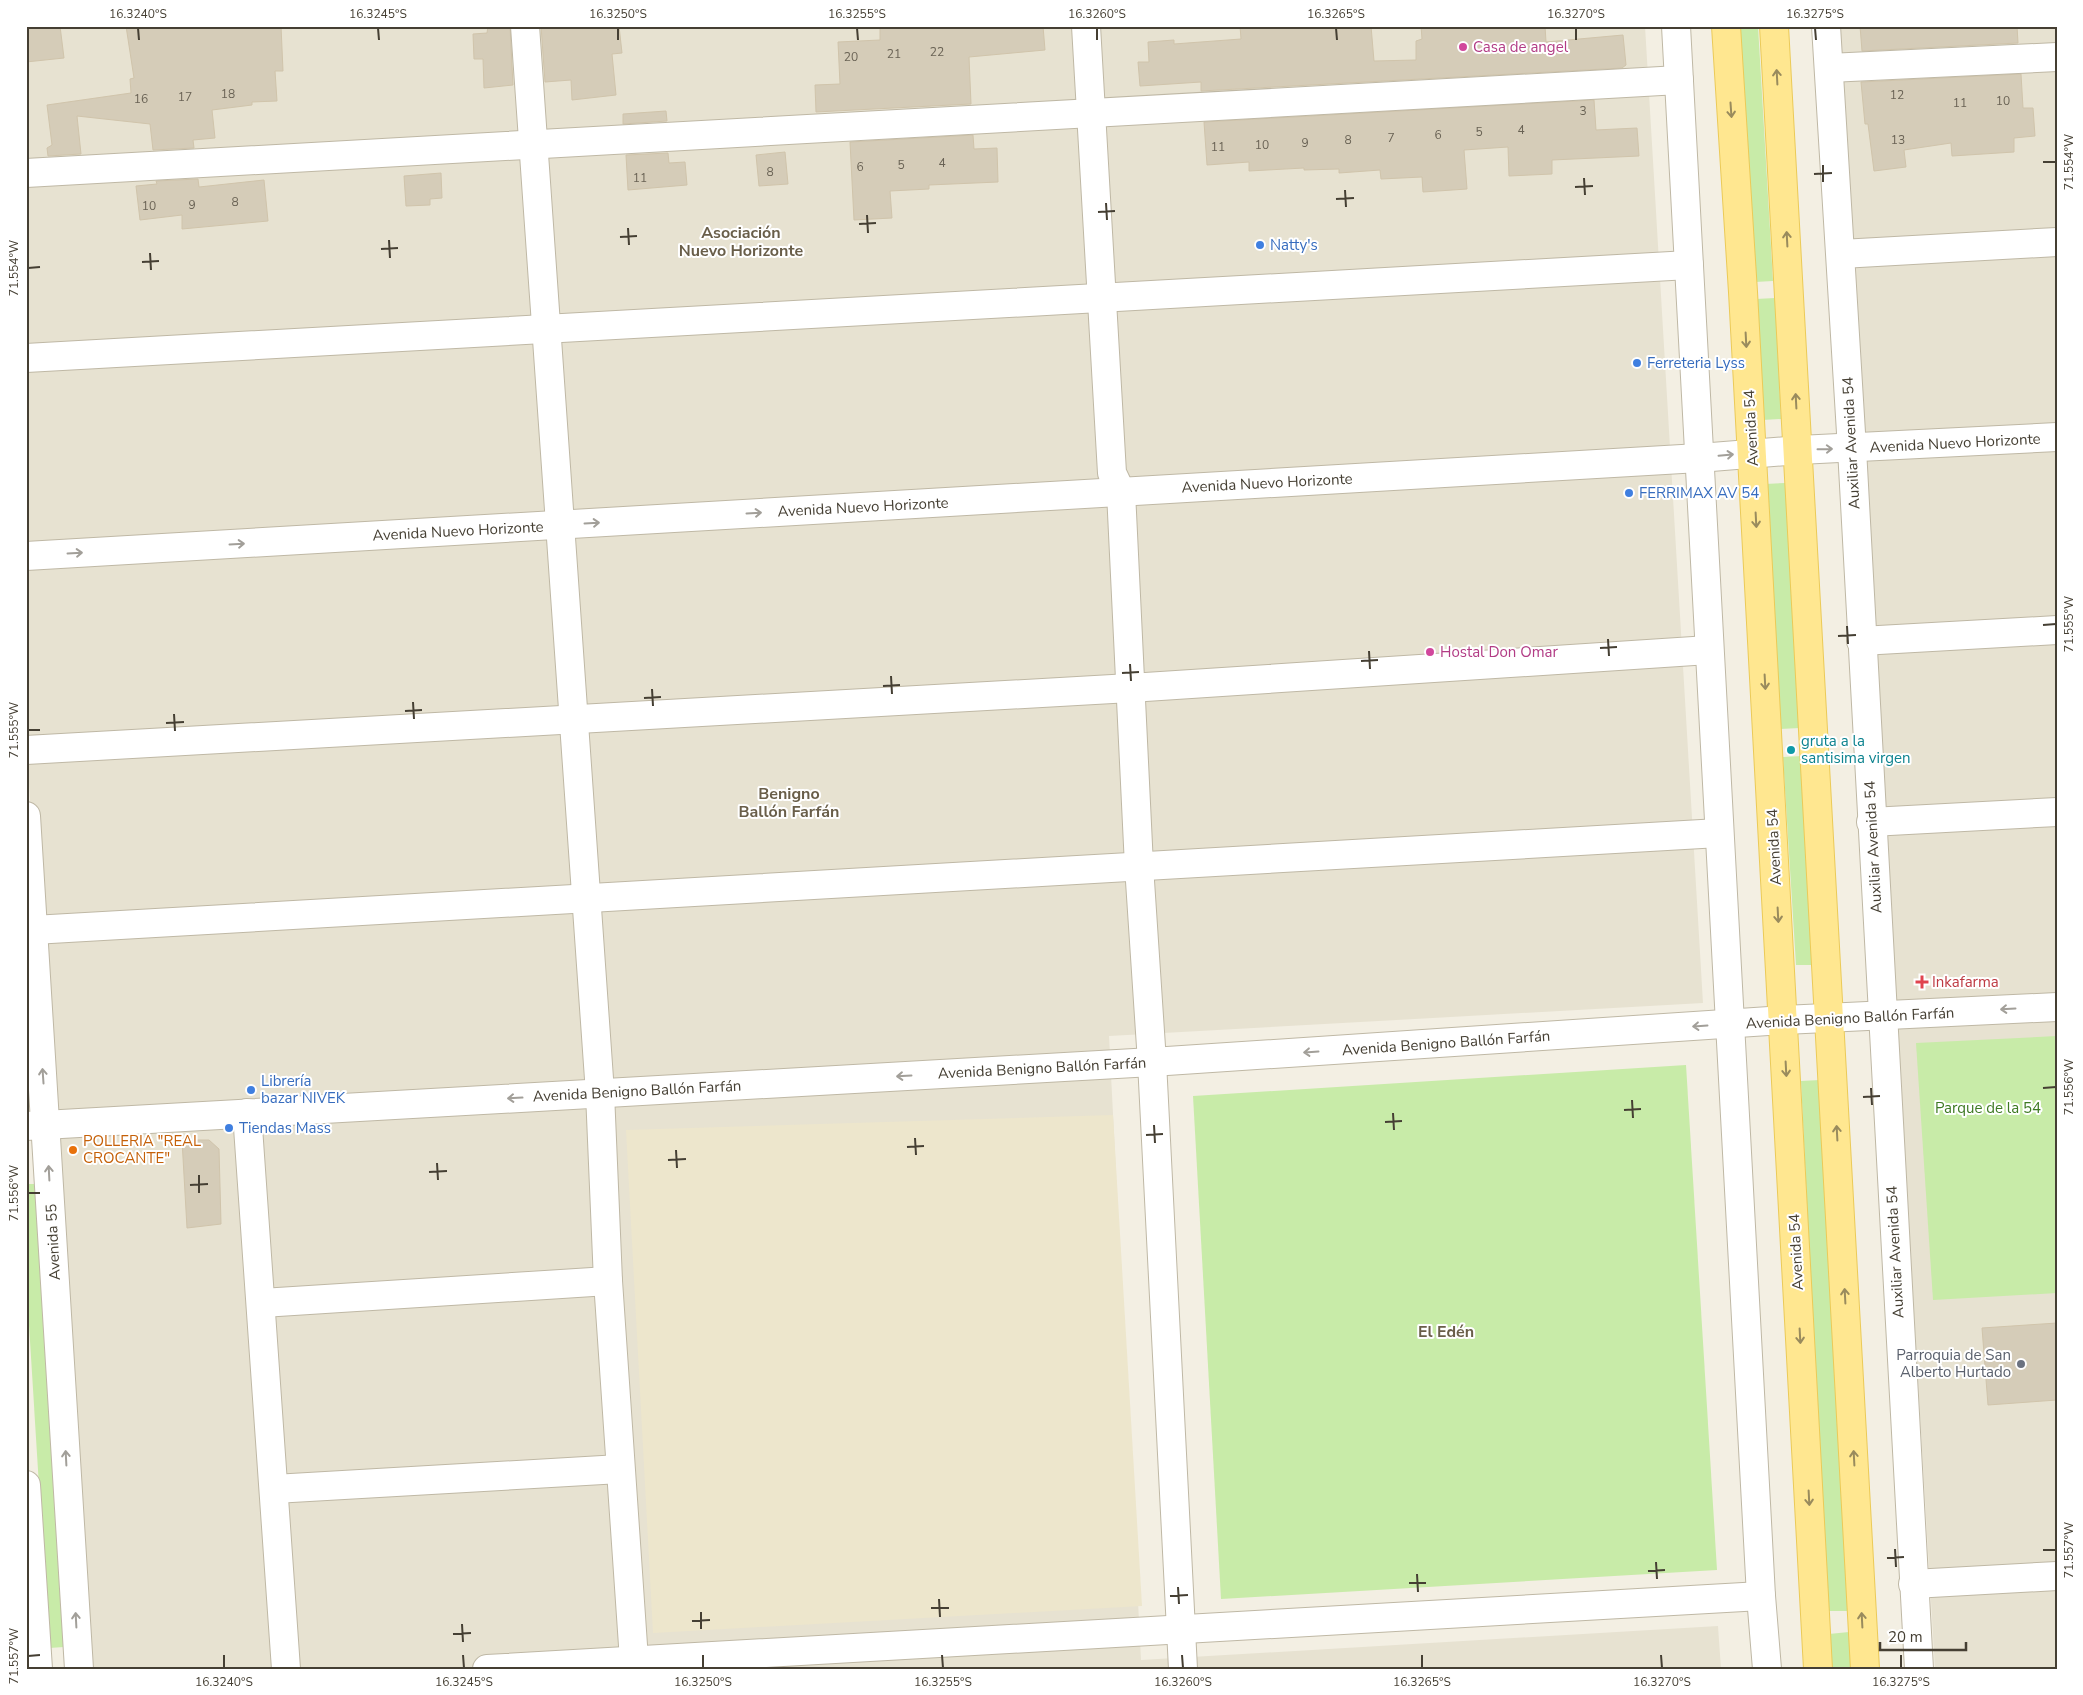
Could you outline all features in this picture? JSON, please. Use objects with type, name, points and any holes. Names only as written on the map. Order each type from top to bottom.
[{"type":"main road","name":"Avenida 54","points":[[1726,26],[1784,1020],[1818,1669]]},
{"type":"main road","points":[[1774,26],[1831,1018],[1865,1669]]},
{"type":"street","points":[[525,26],[600,1093],[608,1281],[632,1664]]},
{"type":"street","points":[[1086,26],[1112,473],[1120,492],[1183,1669]]},
{"type":"street","points":[[1676,26],[1708,650],[1761,1596],[1767,1669]]},
{"type":"street","name":"Auxiliar Avenida 54","points":[[1826,26],[1841,254],[1919,1669]]},
{"type":"street","points":[[1830,68],[2057,57]]},
{"type":"street","points":[[26,173],[1679,80]]},
{"type":"street","points":[[1841,254],[2057,242]]},
{"type":"street","points":[[26,358],[546,331],[1101,297],[1689,265]]},
{"type":"street","name":"Avenida Nuevo Horizonte","points":[[26,556],[1699,458],[1799,450],[1852,449],[2057,437]]},
{"type":"street","points":[[1861,641],[2057,630]]},
{"type":"street","points":[[26,750],[1130,688],[1708,650]]},
{"type":"street","points":[[1871,822],[2057,812]]},
{"type":"street","name":"Avenida 55","points":[[26,816],[33,930],[36,1125],[79,1669]]},
{"type":"street","points":[[33,930],[586,900],[1719,833]]},
{"type":"street","name":"Avenida Benigno Ballón Farfán","points":[[36,1125],[1152,1062],[1784,1020],[2057,1007]]},
{"type":"street","points":[[248,1113],[286,1669]]},
{"type":"street","points":[[262,1304],[608,1281]]},
{"type":"street","points":[[274,1489],[620,1469]]},
{"type":"street","points":[[26,1485],[31,1642],[38,1669]]},
{"type":"street","points":[[1913,1584],[2057,1576]]},
{"type":"street","points":[[487,1669],[632,1664],[1182,1629],[1761,1596]]},
{"type":"shaded area","points":[[26,26],[1645,26],[1703,1003],[1109,1036],[1141,1660],[1718,1626],[1721,1669],[81,1669],[26,732]]},
{"type":"shaded area","points":[[1838,26],[2057,26],[2057,1669],[1935,1669]]},
{"type":"shaded area","points":[[1113,1115],[1142,1606],[653,1633],[626,1130]]},
{"type":"green space","points":[[1738,26],[1758,26],[1773,281],[1755,282]]},
{"type":"green space","points":[[1775,298],[1781,419],[1762,420],[1756,299]]},
{"type":"green space","points":[[1785,483],[1800,728],[1780,729],[1765,484]]},
{"type":"green space","points":[[1802,756],[1816,965],[1796,965],[1783,757]]},
{"type":"green space","name":"Parque de la 54","points":[[2057,1036],[2057,1293],[1933,1300],[1916,1043]]},
{"type":"green space","points":[[1686,1065],[1717,1570],[1221,1599],[1193,1096]]},
{"type":"green space","points":[[1820,1080],[1848,1611],[1827,1611],[1801,1081]]},
{"type":"green space","points":[[26,1184],[36,1184],[64,1647],[49,1648],[26,1276]]},
{"type":"green space","points":[[1849,1632],[1851,1669],[1831,1669],[1829,1634]]},
{"type":"building","points":[[60,26],[64,58],[26,62],[26,29]]},
{"type":"building","points":[[126,26],[281,26],[283,71],[275,71],[277,101],[252,102],[252,105],[212,110],[215,138],[193,140],[194,148],[153,150],[150,124],[77,116],[81,154],[48,156],[47,148],[52,145],[47,105],[131,93],[130,79],[134,78]]},
{"type":"building","points":[[488,26],[510,26],[513,85],[484,88],[483,59],[474,59],[473,34],[487,33]]},
{"type":"building","points":[[541,26],[619,26],[622,53],[612,54],[616,95],[572,100],[571,80],[545,82]]},
{"type":"building","points":[[880,26],[1043,26],[1045,50],[969,57],[971,104],[816,112],[815,85],[840,84],[838,42],[880,40]]},
{"type":"building","points":[[1240,26],[1371,26],[1374,61],[1416,60],[1416,41],[1422,39],[1421,26],[1545,26],[1546,42],[1623,35],[1626,65],[1622,68],[1201,91],[1201,82],[1140,86],[1138,62],[1149,62],[1148,42],[1174,40],[1174,44],[1241,39]]},
{"type":"building","points":[[1860,26],[2017,26],[2018,43],[1862,51]]},
{"type":"building","points":[[2021,74],[2023,108],[2033,108],[2035,136],[2014,138],[2014,152],[1952,156],[1951,143],[1904,150],[1906,167],[1874,171],[1868,124],[1865,124],[1861,82]]},
{"type":"building","points":[[1594,100],[1596,130],[1637,128],[1639,156],[1552,160],[1552,174],[1509,176],[1508,147],[1464,150],[1467,189],[1423,192],[1422,177],[1381,179],[1380,170],[1339,173],[1339,169],[1304,170],[1304,168],[1249,171],[1249,162],[1207,165],[1204,122]]},
{"type":"building","points":[[666,111],[667,121],[623,124],[623,114]]},
{"type":"building","points":[[973,135],[974,149],[997,148],[998,182],[929,185],[929,189],[890,191],[892,218],[854,220],[850,142]]},
{"type":"building","points":[[785,152],[788,184],[759,186],[756,155]]},
{"type":"building","points":[[668,153],[669,163],[685,162],[687,185],[628,190],[626,155]]},
{"type":"building","points":[[441,173],[442,198],[430,199],[430,205],[406,206],[404,176]]},
{"type":"building","points":[[198,179],[199,187],[264,180],[268,221],[182,229],[182,215],[140,220],[136,186],[157,184],[156,181]]},
{"type":"building","points":[[182,1140],[209,1140],[219,1149],[221,1224],[187,1228]]},
{"type":"building","name":"Parroquia de San Alberto Hurtado","points":[[2057,1323],[2057,1400],[1988,1405],[1982,1328]]},
{"type":"place","name":"Casa de angel","points":[[1463,47]]},
{"type":"place","name":"Natty's","points":[[1260,245]]},
{"type":"place","name":"Ferreteria Lyss","points":[[1637,363]]},
{"type":"place","name":"FERRIMAX AV 54","points":[[1629,493]]},
{"type":"place","name":"Hostal Don Omar","points":[[1430,652]]},
{"type":"place","name":"gruta a la santisima virgen","points":[[1791,750]]},
{"type":"place","name":"Inkafarma","points":[[1922,982]]},
{"type":"place","name":"Librería bazar NIVEK","points":[[251,1090]]},
{"type":"place","name":"Tiendas Mass","points":[[229,1128]]},
{"type":"place","name":"POLLERIA \"REAL CROCANTE\"","points":[[73,1150]]},
{"type":"place","name":"Parroquia de San Alberto Hurtado","points":[[2021,1364]]},
{"type":"district","name":"Asociación Nuevo Horizonte","points":[[741,242]]},
{"type":"district","name":"Benigno Ballón Farfán","points":[[789,803]]},
{"type":"district","name":"El Edén","points":[[1446,1332]]}]
